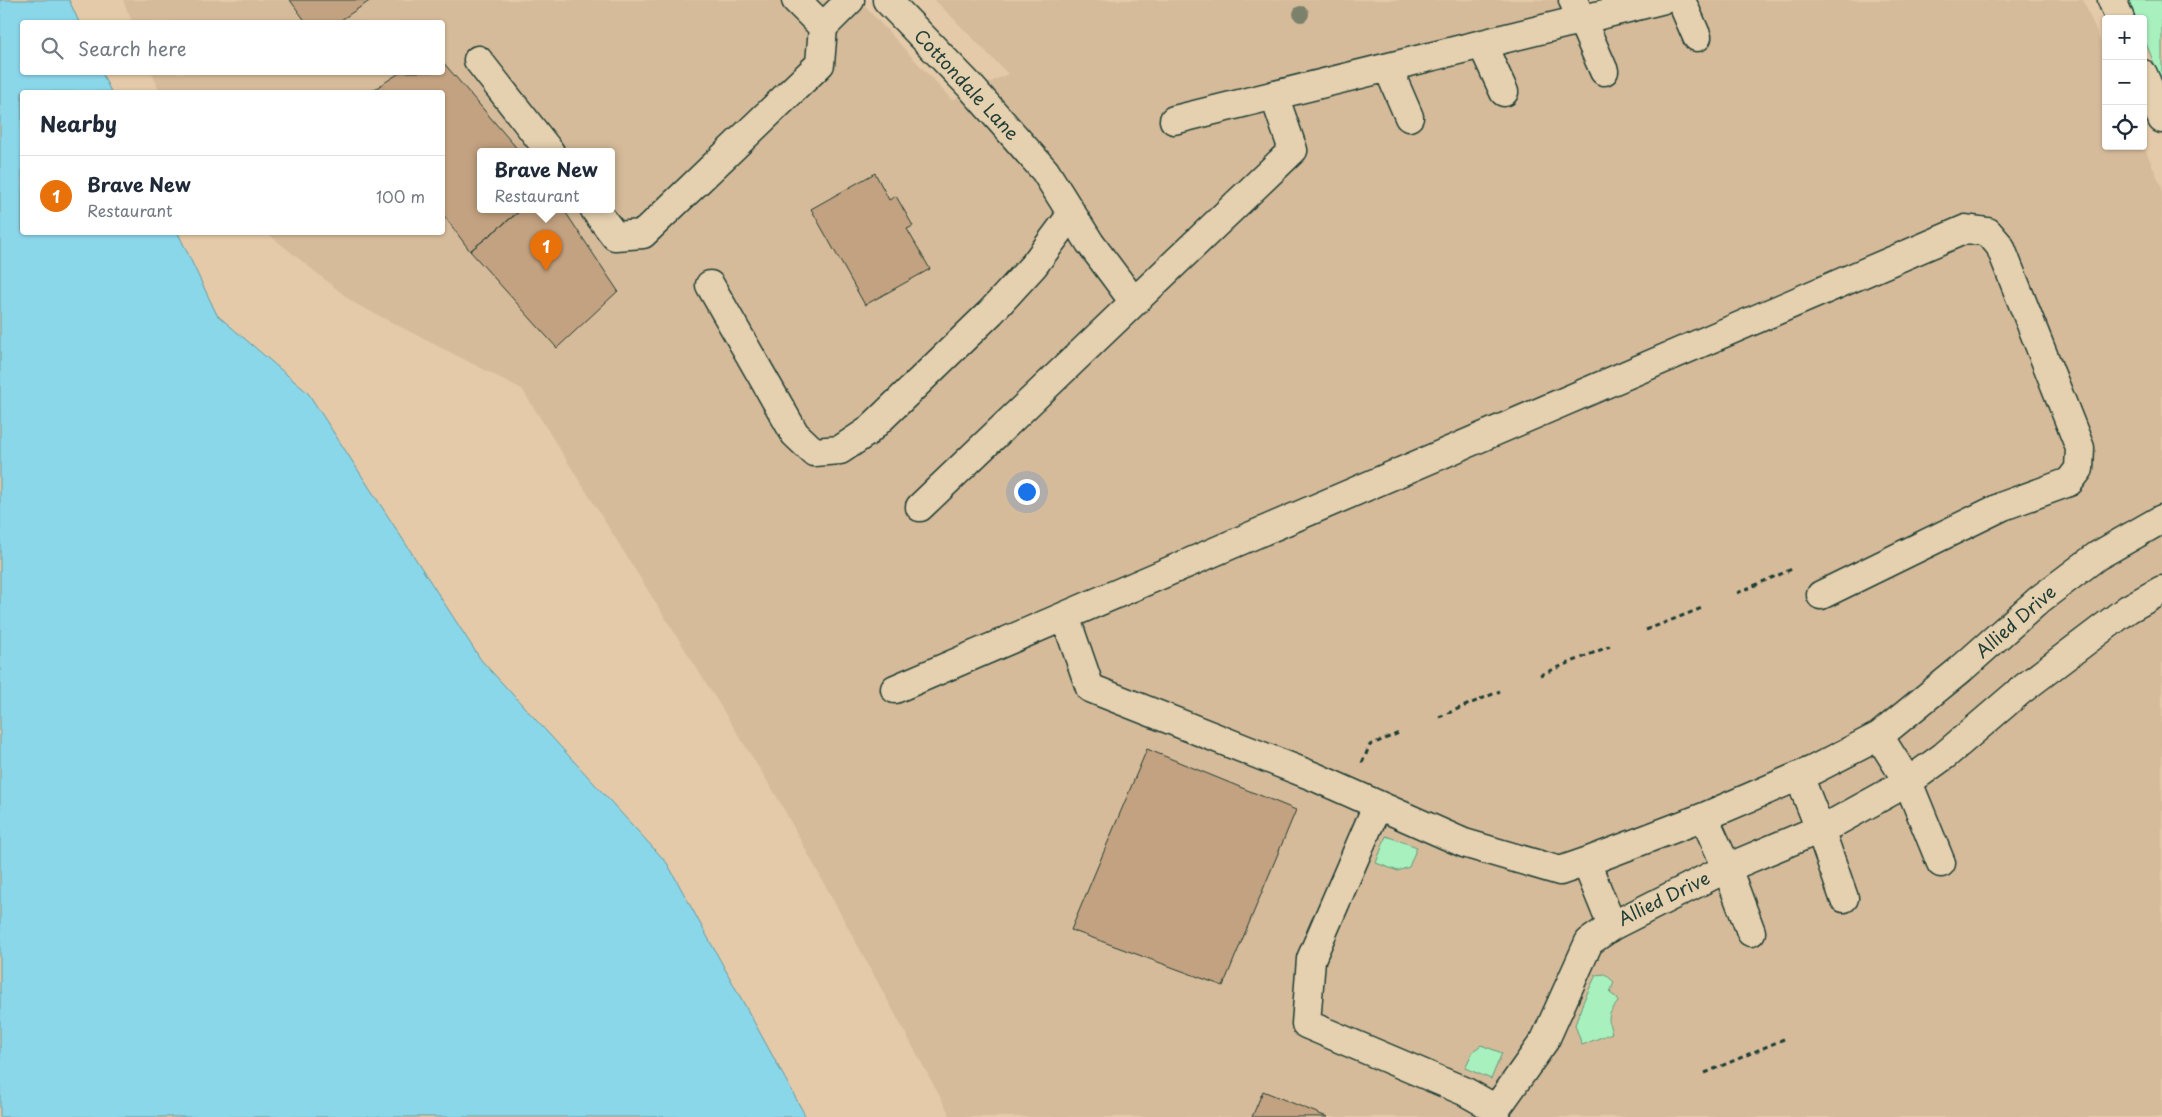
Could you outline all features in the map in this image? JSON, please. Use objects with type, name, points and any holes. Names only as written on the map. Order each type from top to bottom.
[{"type":"street","points":[[796,0],[823,27]]},
{"type":"street","points":[[597,213],[615,236],[643,234],[820,64],[823,27],[850,0]]},
{"type":"street","name":"Cottondale Lane","points":[[887,0],[970,86],[1045,171],[1090,243],[1134,302]]},
{"type":"street","points":[[1174,120],[1482,44],[1577,10],[1661,0]]},
{"type":"street","points":[[1681,0],[1697,37]]},
{"type":"street","points":[[2112,0],[2118,15]]},
{"type":"street","points":[[1577,10],[1604,71]]},
{"type":"street","points":[[1482,44],[1504,92]]},
{"type":"street","points":[[478,60],[547,148]]},
{"type":"street","points":[[1388,68],[1409,117]]},
{"type":"street","points":[[2147,83],[2162,119]]},
{"type":"street","points":[[920,507],[1293,150],[1274,95]]},
{"type":"street","points":[[710,285],[795,434],[814,452],[840,450],[867,432],[991,312],[1034,265],[1072,214]]},
{"type":"street","points":[[895,689],[1958,232],[1966,229],[1988,232],[2000,246],[2080,448],[2079,469],[2069,482],[2003,506],[1821,595]]},
{"type":"street","name":"Allied Drive","points":[[2162,519],[2097,556],[2040,599],[1960,670],[1879,736],[1799,776],[1704,817],[1586,862],[1612,926],[1727,868],[1834,823],[1908,782],[1944,756],[2020,691],[2128,609],[2162,590]]},
{"type":"street","points":[[1065,616],[1090,688],[1315,777],[1464,843],[1560,871],[1586,862]]},
{"type":"street","points":[[1879,736],[1908,782],[1941,863]]},
{"type":"street","points":[[1799,776],[1844,898]]},
{"type":"street","points":[[1377,806],[1311,959],[1306,1024],[1464,1091],[1495,1113],[1545,1040],[1590,942],[1612,926]]},
{"type":"street","name":"Allied Drive","points":[[1704,817],[1727,868]]},
{"type":"street","points":[[1727,868],[1751,932]]},
{"type":"path","points":[[1737,593],[1792,569]]},
{"type":"path","points":[[1646,630],[1702,608]]},
{"type":"path","points":[[1540,676],[1610,646]]},
{"type":"path","points":[[1439,717],[1500,691]]},
{"type":"path","points":[[1358,771],[1370,745],[1400,733]]},
{"type":"path","points":[[1705,1073],[1784,1039]]},
{"type":"shaded area","points":[[123,0],[859,0],[952,100],[1008,74],[935,0],[2083,0],[2102,45],[2102,150],[2146,150],[2162,188],[2162,1117],[951,1117],[776,795],[522,389],[354,303],[269,235],[445,235],[445,90],[159,90],[153,75],[445,75],[445,20],[131,20]]},
{"type":"green space","points":[[2129,0],[2162,0],[2162,83],[2147,46],[2147,15],[2135,15]]},
{"type":"green space","points":[[1386,836],[1417,847],[1409,867],[1398,871],[1376,863]]},
{"type":"green space","points":[[1605,974],[1614,982],[1610,993],[1617,998],[1618,1002],[1609,1016],[1612,1033],[1582,1045],[1575,1025],[1583,1002],[1596,975]]},
{"type":"green space","points":[[1481,1045],[1502,1053],[1491,1079],[1465,1068],[1473,1051]]},
{"type":"water","points":[[0,0],[69,0],[78,20],[20,20],[20,75],[103,75],[110,90],[20,90],[20,235],[179,235],[217,315],[308,393],[481,660],[667,863],[806,1117],[0,1117]]},
{"type":"building","points":[[290,0],[371,0],[341,20],[305,20]]},
{"type":"building","points":[[445,64],[517,148],[477,148],[477,213],[517,213],[470,251],[445,217],[445,90],[373,90],[396,75],[445,75]]},
{"type":"building","points":[[875,173],[889,200],[896,196],[913,226],[907,229],[930,269],[865,305],[811,209]]},
{"type":"building","points":[[517,213],[566,213],[618,291],[557,348],[470,251]]},
{"type":"building","points":[[1147,749],[1296,810],[1223,986],[1071,930]]},
{"type":"building","points":[[1263,1091],[1327,1117],[1252,1117]]},
{"type":"place","name":"Brave New","points":[[546,271]]}]
